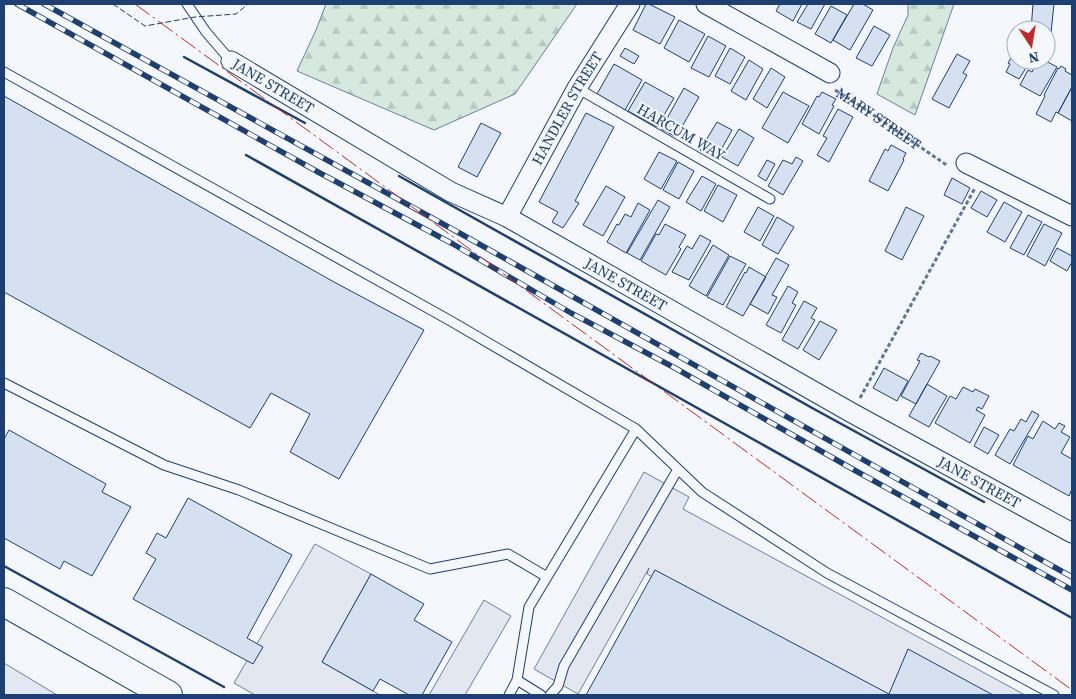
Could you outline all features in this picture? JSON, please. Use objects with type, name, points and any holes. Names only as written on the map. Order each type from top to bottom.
[{"type":"main road","points":[[4,602],[168,695]]},
{"type":"street","name":"HANDLER STREET","points":[[508,217],[577,88],[630,4]]},
{"type":"street","name":"MARY STREET","points":[[706,4],[830,73]]},
{"type":"street","name":"JANE STREET","points":[[231,61],[451,192],[508,217],[852,413],[1072,533]]},
{"type":"street","points":[[966,163],[1072,216]]},
{"type":"lane","name":"JANE STREET","points":[[186,4],[206,32],[231,61]]},
{"type":"lane","points":[[4,72],[449,320],[636,429],[702,492],[827,573],[1054,695]]},
{"type":"lane","name":"HARCUM WAY","points":[[577,88],[770,199]]},
{"type":"lane","points":[[4,383],[164,465],[239,490],[430,568],[508,554],[547,577]]},
{"type":"lane","points":[[510,695],[517,680],[529,607],[636,429]]},
{"type":"lane","points":[[550,695],[558,686],[564,666],[678,469]]},
{"type":"lane","points":[[517,680],[541,695]]},
{"type":"path","name":"MARY STREET","points":[[830,73],[824,84],[949,166],[966,163]]},
{"type":"path","points":[[852,413],[984,172]]},
{"type":"green space","points":[[326,4],[577,4],[515,94],[434,130],[297,71]]},
{"type":"green space","points":[[908,4],[954,4],[915,115],[877,94],[893,48],[908,15]]},
{"type":"shaded area","points":[[644,472],[689,497],[683,509],[1025,695],[980,695],[923,664],[906,695],[869,695],[647,574],[649,568],[578,694],[534,669]]},
{"type":"shaded area","points":[[315,544],[371,574],[322,662],[380,695],[255,695],[234,683]]},
{"type":"shaded area","points":[[484,600],[511,616],[465,695],[429,695]]},
{"type":"shaded area","points":[[4,663],[57,695],[4,695]]},
{"type":"building","points":[[646,4],[675,17],[660,44],[633,30]]},
{"type":"building","points":[[780,4],[802,4],[793,21],[776,11]]},
{"type":"building","points":[[808,4],[825,4],[811,29],[797,22]]},
{"type":"building","points":[[854,4],[863,4],[873,10],[850,50],[833,40]]},
{"type":"building","points":[[1033,4],[1054,4],[1052,20],[1032,20]]},
{"type":"building","points":[[831,6],[847,15],[831,43],[815,34]]},
{"type":"building","points":[[679,20],[705,34],[689,62],[664,48]]},
{"type":"building","points":[[874,26],[890,35],[872,66],[856,58]]},
{"type":"building","points":[[708,36],[726,46],[709,77],[691,68]]},
{"type":"building","points":[[625,48],[639,56],[634,64],[620,56]]},
{"type":"building","points":[[730,48],[745,57],[730,84],[715,76]]},
{"type":"building","points":[[957,54],[970,61],[963,73],[967,75],[949,108],[932,99]]},
{"type":"building","points":[[749,60],[763,69],[746,100],[731,91]]},
{"type":"building","points":[[614,64],[642,80],[625,110],[597,94]]},
{"type":"building","points":[[1061,66],[1072,75],[1072,87],[1051,122],[1036,114],[1058,68]]},
{"type":"building","points":[[771,68],[785,77],[767,108],[753,99]]},
{"type":"building","points":[[1007,70],[1025,70],[1019,79],[1006,72]]},
{"type":"building","points":[[1028,70],[1032,72],[1033,70],[1055,70],[1040,96],[1020,85]]},
{"type":"building","points":[[645,82],[674,98],[657,127],[628,111]]},
{"type":"building","points":[[1072,87],[1072,121],[1058,113]]},
{"type":"building","points":[[684,88],[699,97],[676,137],[661,129]]},
{"type":"building","points":[[783,92],[809,106],[788,143],[762,128]]},
{"type":"building","points":[[822,92],[836,99],[819,134],[802,124],[817,96],[819,97]]},
{"type":"building","points":[[4,96],[334,282],[424,330],[339,479],[290,452],[310,414],[271,393],[250,428],[4,292]]},
{"type":"building","points":[[838,109],[853,117],[829,162],[817,155],[827,138],[823,136]]},
{"type":"building","points":[[586,113],[614,127],[575,201],[579,203],[563,228],[552,222],[558,212],[539,202]]},
{"type":"building","points":[[717,122],[732,130],[716,159],[700,150]]},
{"type":"building","points":[[481,123],[501,133],[477,177],[458,167]]},
{"type":"building","points":[[739,129],[754,138],[738,166],[722,157]]},
{"type":"building","points":[[891,145],[906,153],[888,191],[869,181],[885,149],[888,151]]},
{"type":"building","points":[[659,152],[677,161],[661,189],[644,179]]},
{"type":"building","points":[[796,157],[803,161],[783,195],[768,186],[783,160],[792,164]]},
{"type":"building","points":[[767,160],[775,164],[766,181],[758,176]]},
{"type":"building","points":[[678,162],[694,171],[679,199],[663,190]]},
{"type":"building","points":[[702,176],[716,184],[701,211],[686,202]]},
{"type":"building","points":[[952,178],[970,188],[962,204],[944,195]]},
{"type":"building","points":[[718,185],[737,195],[723,222],[704,211]]},
{"type":"building","points":[[606,186],[625,197],[603,236],[583,225]]},
{"type":"building","points":[[981,191],[997,200],[987,217],[971,208]]},
{"type":"building","points":[[658,200],[670,207],[640,260],[627,253]]},
{"type":"building","points":[[1004,202],[1022,212],[1005,242],[987,232]]},
{"type":"building","points":[[638,203],[650,210],[626,253],[607,242],[617,224],[619,225],[625,214],[631,217]]},
{"type":"building","points":[[758,207],[774,216],[760,241],[744,232]]},
{"type":"building","points":[[906,207],[924,216],[902,260],[885,251]]},
{"type":"building","points":[[1028,215],[1042,222],[1024,255],[1010,248]]},
{"type":"building","points":[[777,217],[794,227],[778,254],[762,245]]},
{"type":"building","points":[[665,224],[686,235],[679,247],[681,249],[666,275],[641,261],[656,234],[659,235]]},
{"type":"building","points":[[1044,224],[1062,233],[1045,266],[1027,256]]},
{"type":"building","points":[[700,235],[711,241],[689,280],[672,272],[687,246],[692,249]]},
{"type":"building","points":[[713,245],[729,255],[706,296],[689,286]]},
{"type":"building","points":[[1057,248],[1072,256],[1072,262],[1067,271],[1050,261]]},
{"type":"building","points":[[730,256],[746,264],[723,305],[707,297]]},
{"type":"building","points":[[776,258],[789,265],[772,295],[777,297],[768,314],[750,304]]},
{"type":"building","points":[[749,267],[766,277],[743,316],[726,307]]},
{"type":"building","points":[[788,286],[798,292],[792,303],[796,305],[781,333],[766,325]]},
{"type":"building","points":[[804,301],[817,308],[811,318],[815,320],[798,349],[782,340]]},
{"type":"building","points":[[820,321],[837,330],[819,360],[803,350]]},
{"type":"building","points":[[921,353],[940,361],[916,404],[901,396],[920,361],[917,360]]},
{"type":"building","points":[[884,368],[908,381],[897,401],[873,388]]},
{"type":"building","points":[[927,384],[947,396],[929,427],[909,416]]},
{"type":"building","points":[[963,387],[973,392],[975,389],[989,396],[982,409],[978,407],[976,410],[985,415],[970,443],[935,423],[950,396],[956,399]]},
{"type":"building","points":[[1032,411],[1039,415],[1010,464],[995,455],[1010,429],[1014,431],[1021,419],[1026,422]]},
{"type":"building","points":[[1043,421],[1055,429],[1059,423],[1065,426],[1061,432],[1070,437],[1061,453],[1072,459],[1072,489],[1069,496],[1013,465],[1028,436],[1033,439]]},
{"type":"building","points":[[984,427],[999,435],[988,454],[974,446]]},
{"type":"building","points":[[9,430],[106,484],[102,492],[131,507],[92,576],[64,561],[60,569],[4,538],[4,439]]},
{"type":"building","points":[[188,498],[292,555],[247,638],[263,647],[253,664],[133,599],[156,559],[146,553],[157,533],[166,538]]},
{"type":"building","points":[[655,570],[889,694],[908,649],[993,695],[586,695]]},
{"type":"building","points":[[371,574],[424,604],[414,620],[452,642],[422,695],[409,695],[380,679],[373,691],[322,662]]},
{"type":"railway","points":[[17,4],[318,172],[453,244],[571,313],[675,368],[856,471],[1072,590]]},
{"type":"railway","points":[[44,4],[463,235],[1072,577]]},
{"type":"fence","points":[[113,4],[145,26],[195,17],[236,14],[248,4]]},
{"type":"wall","points":[[184,57],[305,123]]},
{"type":"wall","points":[[246,155],[1072,618]]},
{"type":"wall","points":[[399,176],[814,409],[984,502]]},
{"type":"wall","points":[[4,566],[224,687]]},
{"type":"power","points":[[135,4],[1072,690]]}]
